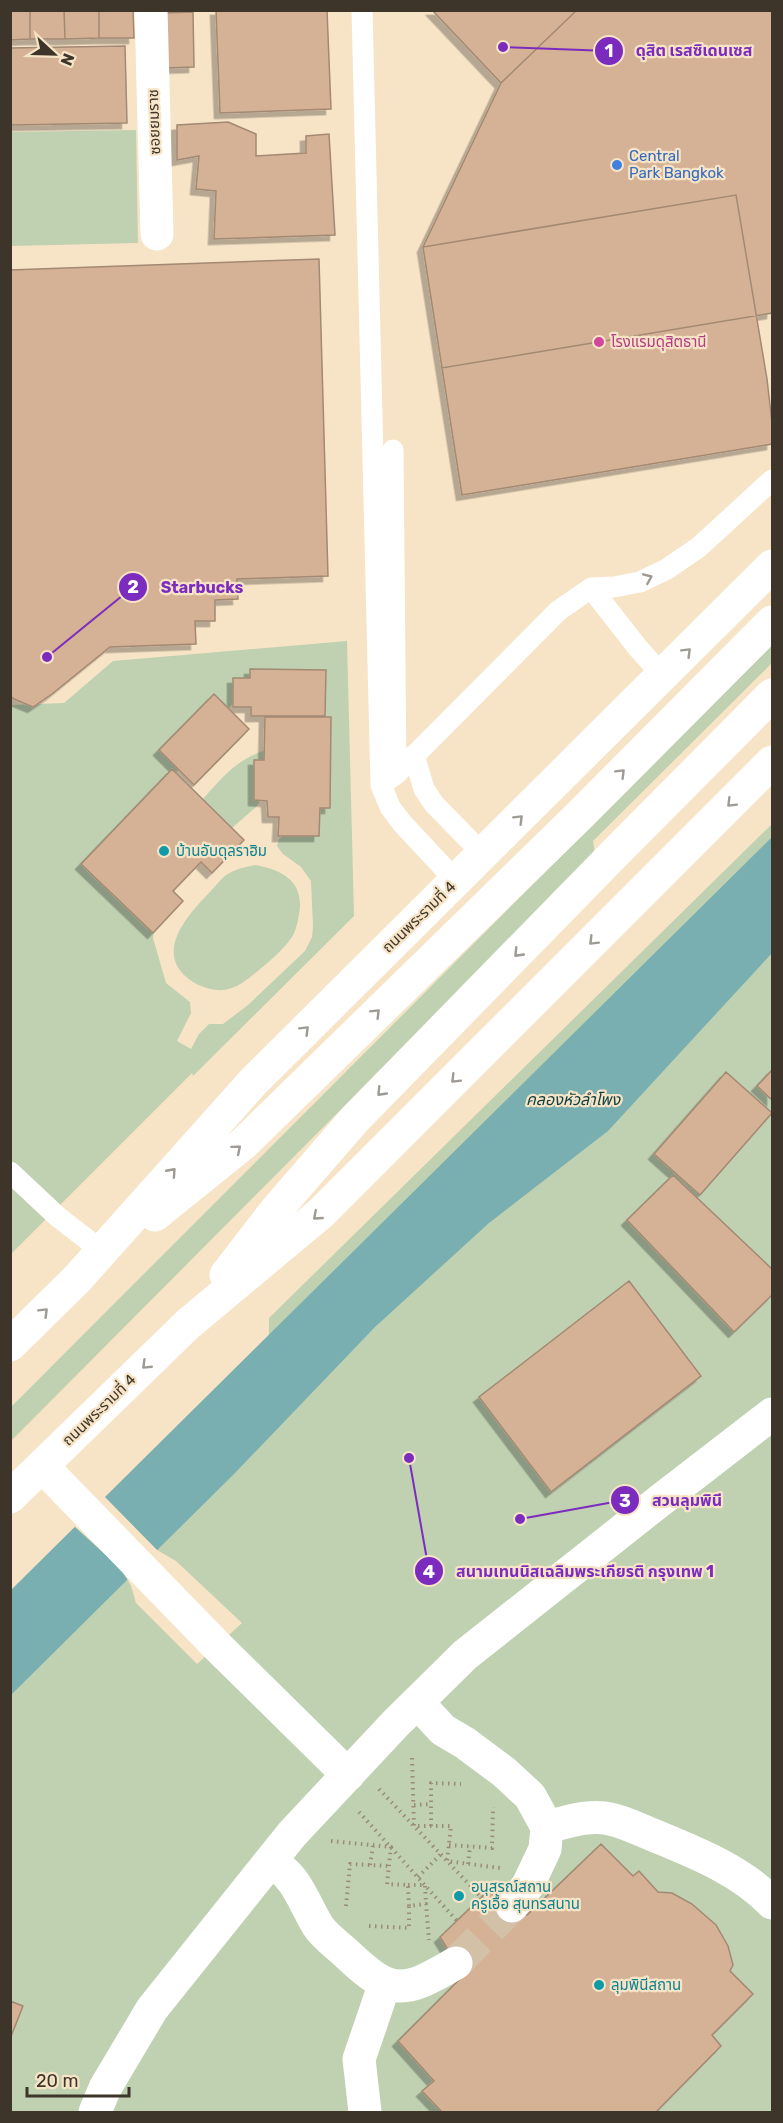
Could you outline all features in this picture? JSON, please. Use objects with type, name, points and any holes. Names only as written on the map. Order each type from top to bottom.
[{"type":"main road","name":"ซอยยมราช","points":[[151,10],[157,234]]},
{"type":"main road","name":"ถนนพระรามที่ 4","points":[[10,1345],[77,1279],[253,1082],[772,566]]},
{"type":"main road","name":"ถนนพระรามที่ 4","points":[[77,1279],[243,1144],[580,814],[772,622]]},
{"type":"main road","name":"ถนนพระรามที่ 4","points":[[188,1324],[276,1210],[355,1119],[617,850],[772,696]]},
{"type":"main road","name":"ถนนพระรามที่ 4","points":[[10,1497],[188,1324],[321,1213],[772,762]]},
{"type":"main road","points":[[95,2112],[105,2088],[152,2009],[292,1834],[417,1702],[465,1655],[772,1414]]},
{"type":"main road","points":[[42,1466],[348,1775]]},
{"type":"main road","points":[[417,1702],[442,1730],[465,1743],[504,1772],[530,1796],[547,1827],[545,1849],[528,1885],[512,1906]]},
{"type":"main road","points":[[547,1827],[585,1818],[610,1819],[691,1851],[734,1874],[763,1893],[772,1903]]},
{"type":"main road","points":[[270,1862],[282,1868],[292,1878],[305,1898],[319,1928],[370,1975],[395,1988],[426,1981],[456,1963]]},
{"type":"main road","points":[[364,2112],[359,2059],[385,1983]]},
{"type":"lane","points":[[362,10],[390,807],[456,881]]},
{"type":"lane","points":[[389,779],[393,450]]},
{"type":"lane","points":[[389,779],[558,610],[591,588],[614,587],[640,582],[667,569],[699,548],[772,480]]},
{"type":"lane","points":[[591,588],[663,676]]},
{"type":"lane","points":[[414,754],[424,789],[434,804],[483,854]]},
{"type":"lane","points":[[10,1172],[58,1217],[102,1251]]},
{"type":"path","points":[[412,1758],[414,1826]]},
{"type":"path","points":[[431,1826],[430,1783],[472,1785]]},
{"type":"path","points":[[379,1788],[481,1898]]},
{"type":"path","points":[[449,1845],[492,1848],[493,1796]]},
{"type":"path","points":[[414,1805],[431,1804]]},
{"type":"path","points":[[357,1810],[457,1921]]},
{"type":"path","points":[[414,1826],[451,1826],[447,1861]]},
{"type":"path","points":[[327,1841],[391,1847]]},
{"type":"path","points":[[370,1865],[373,1845]]},
{"type":"path","points":[[468,1864],[470,1846]]},
{"type":"path","points":[[391,1847],[387,1884],[425,1885]]},
{"type":"path","points":[[417,1877],[441,1854]]},
{"type":"path","points":[[447,1861],[501,1868]]},
{"type":"path","points":[[346,1915],[350,1864],[389,1866]]},
{"type":"path","points":[[366,1926],[409,1929],[408,1885]]},
{"type":"path","points":[[425,1885],[430,1945]]},
{"type":"path","points":[[409,1906],[426,1904]]},
{"type":"green space","points":[[136,130],[138,243],[11,246],[11,132]]},
{"type":"green space","points":[[347,641],[354,916],[193,1076],[192,1073],[11,1254],[11,705],[64,703],[113,661]],"holes":[[[323,670],[318,807],[279,839],[277,846],[283,854],[301,867],[311,881],[313,926],[312,937],[305,951],[248,1005],[223,1024],[209,1024],[199,1034],[191,1049],[177,1041],[191,1013],[190,1002],[166,983],[153,938],[154,928],[117,844],[258,673]]]},
{"type":"green space","points":[[772,645],[772,663],[593,841],[595,854],[11,1441],[10,1408]]},
{"type":"green space","points":[[272,748],[267,792],[256,807],[232,828],[203,799],[241,762]]},
{"type":"green space","points":[[772,824],[772,2112],[11,2112],[11,1693],[127,1579],[136,1603],[197,1664],[242,1623],[176,1561],[157,1550],[268,1438],[269,1318]]},
{"type":"green space","points":[[256,865],[281,873],[297,889],[300,907],[294,934],[272,959],[239,985],[220,990],[196,984],[181,972],[175,961],[176,938],[182,926],[189,915],[226,875]]},
{"type":"water","name":"คลองหัวลำโพง","points":[[772,837],[772,953],[608,1131],[489,1223],[375,1327],[235,1473],[11,1695],[11,1590]]},
{"type":"pier","points":[[103,1495],[159,1552],[129,1582],[120,1568],[73,1525]]},
{"type":"building","points":[[10,10],[30,10],[30,39],[10,40]]},
{"type":"building","points":[[30,10],[64,10],[65,39],[30,39]]},
{"type":"building","points":[[64,10],[99,10],[99,38],[65,39]]},
{"type":"building","points":[[99,10],[133,10],[134,38],[99,38]]},
{"type":"building","points":[[216,10],[327,10],[331,109],[220,113]]},
{"type":"building","points":[[432,10],[577,10],[501,83]]},
{"type":"building","name":"Central Park Bangkok","points":[[577,10],[772,10],[772,313],[442,368],[423,247],[501,83]]},
{"type":"building","points":[[193,12],[194,67],[166,68],[164,13]]},
{"type":"building","points":[[125,46],[127,123],[10,125],[10,48]]},
{"type":"building","points":[[228,122],[256,134],[256,156],[306,153],[306,136],[329,134],[335,235],[214,239],[216,191],[196,189],[199,156],[177,160],[177,125]]},
{"type":"building","name":"โรงแรมดุสิตธานี","points":[[736,195],[767,379],[772,444],[462,495],[423,247]]},
{"type":"building","points":[[319,259],[328,576],[237,579],[238,599],[215,600],[215,621],[195,621],[196,644],[110,647],[33,707],[14,699],[10,696],[10,270]]},
{"type":"building","points":[[250,669],[326,670],[325,716],[251,716],[251,707],[233,707],[233,678],[250,678]]},
{"type":"building","points":[[214,694],[249,729],[194,785],[159,750]]},
{"type":"building","points":[[265,717],[331,717],[330,808],[320,808],[319,836],[278,836],[279,817],[268,817],[267,801],[254,800],[254,760],[264,760]]},
{"type":"building","name":"บ้านอับดุลราฮิม","points":[[172,769],[244,840],[212,873],[201,862],[173,891],[183,901],[153,933],[81,864]]},
{"type":"building","points":[[772,1070],[772,1100],[757,1086]]},
{"type":"building","points":[[726,1072],[772,1113],[700,1195],[654,1154]]},
{"type":"building","points":[[673,1175],[772,1269],[772,1295],[734,1332],[627,1220]]},
{"type":"building","points":[[629,1281],[701,1376],[551,1492],[479,1397]]},
{"type":"building","name":"ลุมพินีสถาน","points":[[601,1844],[633,1876],[639,1871],[658,1892],[672,1893],[692,1904],[716,1925],[728,1946],[733,1965],[730,1971],[753,1994],[712,2035],[721,2046],[656,2112],[442,2112],[422,2091],[434,2081],[398,2041],[464,1975],[440,1937],[488,1891],[527,1915]]},
{"type":"building","points":[[10,2001],[23,2006],[10,2039]]},
{"type":"tunnel","points":[[456,1963],[512,1906]]},
{"type":"place","name":"ดุสิต เรสซิเดนเซส","points":[[503,47]]},
{"type":"place","name":"Central Park Bangkok","points":[[617,165]]},
{"type":"place","name":"โรงแรมดุสิตธานี","points":[[599,342]]},
{"type":"place","name":"Starbucks","points":[[47,657]]},
{"type":"place","name":"บ้านอับดุลราฮิม","points":[[164,851]]},
{"type":"place","name":"สนามเทนนิสเฉลิมพระเกียรติ กรุงเทพ 1","points":[[409,1458]]},
{"type":"place","name":"สวนลุมพินี","points":[[520,1519]]},
{"type":"place","name":"อนุสรณ์สถาน ครูเอื้อ สุนทรสนาน","points":[[459,1896]]},
{"type":"place","name":"ลุมพินีสถาน","points":[[599,1985]]}]
